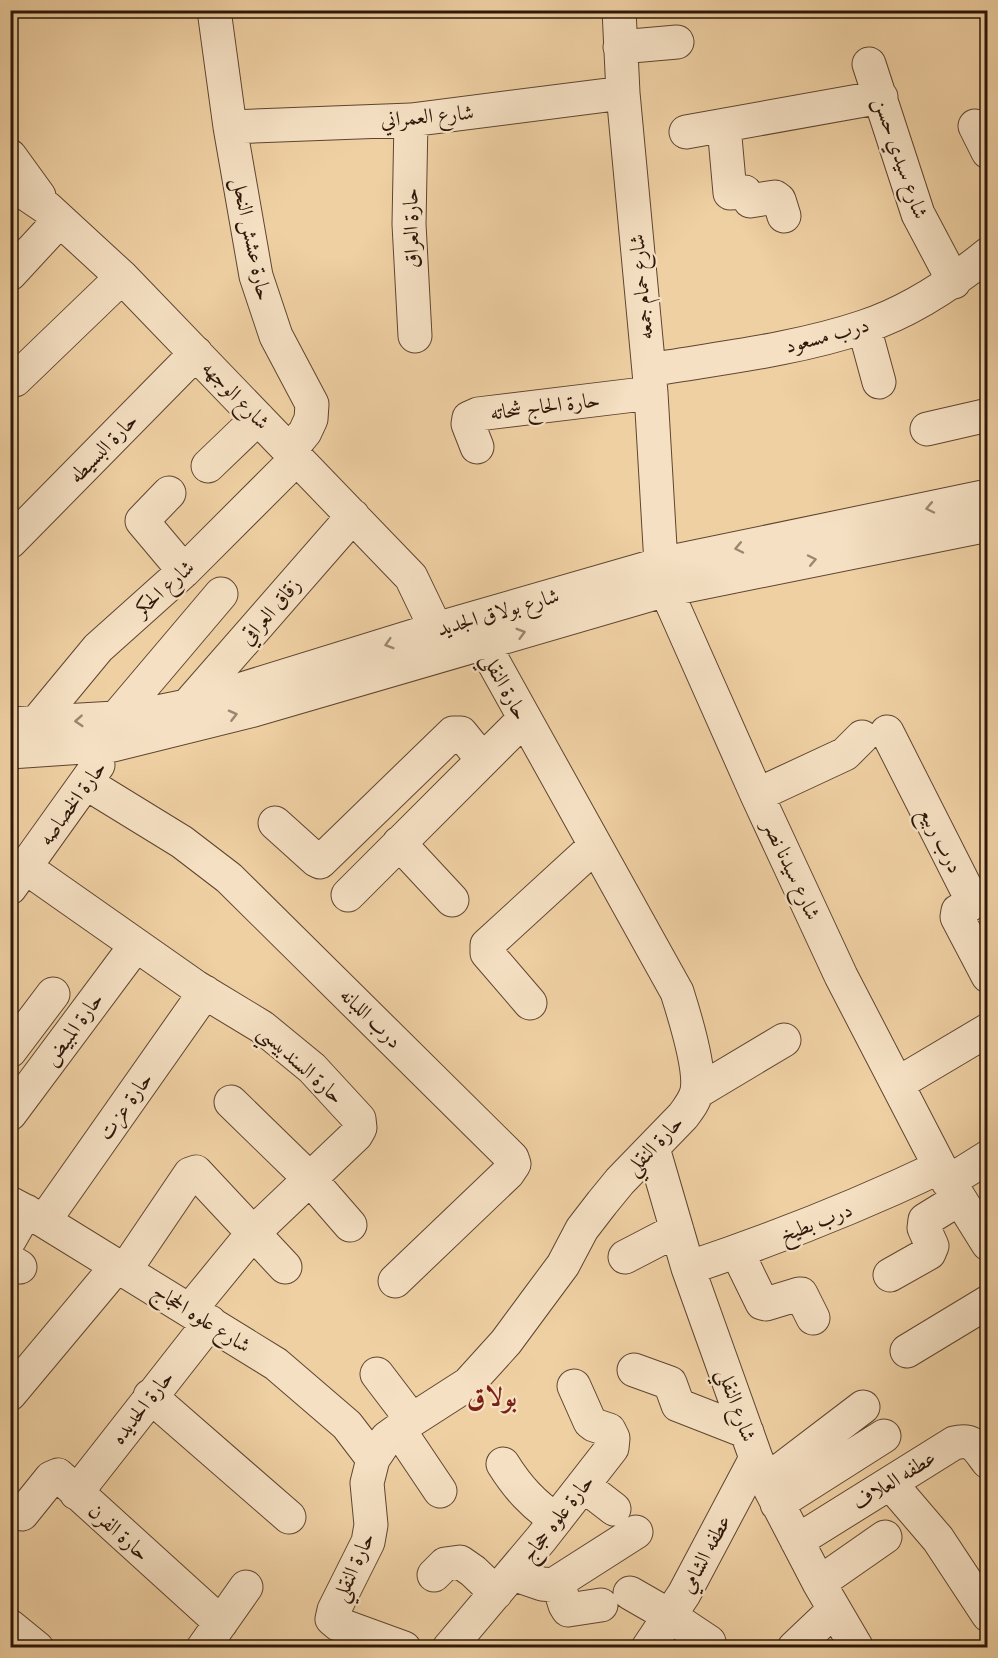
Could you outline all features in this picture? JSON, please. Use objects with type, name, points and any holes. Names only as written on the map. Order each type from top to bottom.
[{"type":"street","name":"حارة عشش النحل","points":[[214,10],[230,127],[256,276],[276,336],[312,404],[311,418],[292,453]]},
{"type":"street","name":"شارع حمام جمعه","points":[[619,10],[622,93],[650,382],[664,577]]},
{"type":"street","points":[[620,46],[677,42]]},
{"type":"street","name":"شارع سيدي حسن","points":[[869,64],[918,214],[954,282]]},
{"type":"street","name":"شارع العمراني","points":[[230,127],[411,120],[622,93]]},
{"type":"street","points":[[686,132],[881,97]]},
{"type":"street","name":"حارة العراق","points":[[411,120],[409,224],[415,336]]},
{"type":"street","points":[[724,126],[730,193],[745,192],[750,201],[775,197],[784,216]]},
{"type":"street","points":[[10,156],[54,214],[10,274]]},
{"type":"street","name":"شارع الوجهه","points":[[10,183],[54,214],[122,277],[353,516],[411,577],[436,630]]},
{"type":"street","name":"درب مسعود","points":[[650,382],[864,327],[918,303],[954,282],[987,254]]},
{"type":"street","points":[[15,380],[122,277]]},
{"type":"street","points":[[864,327],[879,382]]},
{"type":"street","name":"حارة البسيطه","points":[[13,535],[196,353]]},
{"type":"street","name":"حارة الحاج شحاته","points":[[477,447],[468,424],[469,418],[478,414],[650,382]]},
{"type":"street","points":[[927,429],[987,415]]},
{"type":"street","points":[[208,466],[258,418]]},
{"type":"street","name":"شارع الحكر","points":[[19,745],[98,648],[184,571],[292,453]]},
{"type":"street","points":[[169,493],[142,521],[184,571]]},
{"type":"street","name":"شارع بولاق الجديد","points":[[19,745],[121,727],[254,710],[476,632],[664,577],[987,496]]},
{"type":"street","name":"زقاق العراقي","points":[[187,706],[353,516]]},
{"type":"street","name":"شارع بولاق الجديد","points":[[664,577],[987,525]]},
{"type":"street","name":"شارع سيدنا نصر","points":[[664,577],[757,795],[841,976],[949,1183],[987,1244]]},
{"type":"street","name":"حارة الخصاصه","points":[[18,878],[86,783],[121,727],[221,594]]},
{"type":"street","name":"شارع بولاق الجديد","points":[[121,727],[436,630],[476,632]]},
{"type":"street","name":"حارة النقلي","points":[[349,1633],[334,1610],[368,1542],[372,1525],[367,1483],[374,1459],[387,1438],[468,1384],[506,1342],[562,1265],[582,1228],[620,1181],[683,1116],[692,1105],[697,1092],[697,1076],[688,1030],[677,992],[476,632]]},
{"type":"street","points":[[348,895],[524,719]]},
{"type":"street","points":[[275,823],[320,862],[453,732],[460,733],[483,759]]},
{"type":"street","name":"درب ربيع","points":[[757,795],[845,754],[874,734],[969,894],[968,906],[958,911],[958,922],[987,976]]},
{"type":"street","name":"درب اللبانه","points":[[86,783],[182,842],[230,878],[512,1158],[514,1164],[508,1173],[395,1281]]},
{"type":"street","points":[[399,843],[452,900]]},
{"type":"street","points":[[530,1003],[488,953],[487,945],[595,846]]},
{"type":"street","name":"حارة السندبيسي","points":[[18,878],[136,945],[262,1027],[312,1068],[359,1119],[360,1128],[356,1135],[253,1233],[200,1316]]},
{"type":"street","name":"حارة المبيض","points":[[10,1114],[136,945]]},
{"type":"street","name":"حارة عزت","points":[[14,1256],[27,1212],[205,992]]},
{"type":"street","points":[[10,1051],[53,994]]},
{"type":"street","points":[[897,1084],[987,1030]]},
{"type":"street","points":[[697,1092],[784,1040]]},
{"type":"street","points":[[231,1102],[309,1179],[350,1225]]},
{"type":"street","name":"شارع النقلي","points":[[653,1148],[688,1268],[762,1469],[826,1596],[857,1647]]},
{"type":"street","points":[[890,1275],[930,1251],[932,1246],[924,1228],[925,1220],[949,1183],[987,1157]]},
{"type":"street","points":[[10,1394],[121,1268],[190,1174],[195,1172],[285,1267]]},
{"type":"street","name":"درب بطيخ","points":[[688,1268],[806,1227],[873,1199],[949,1183]]},
{"type":"street","name":"شارع علوه الحجاج","points":[[27,1212],[276,1364],[347,1425],[374,1459]]},
{"type":"street","points":[[625,1257],[677,1230]]},
{"type":"street","points":[[737,1252],[762,1303],[766,1304],[801,1294],[813,1318]]},
{"type":"street","points":[[907,1351],[987,1302]]},
{"type":"street","name":"حارة الحديده","points":[[76,1493],[150,1396],[200,1316]]},
{"type":"street","points":[[634,1370],[670,1383],[678,1405],[762,1469]]},
{"type":"street","points":[[377,1374],[440,1491]]},
{"type":"street","name":"حارة علوه حجاج","points":[[449,1647],[504,1584],[612,1448],[613,1438],[609,1430],[590,1422],[574,1386]]},
{"type":"street","points":[[150,1396],[289,1516]]},
{"type":"street","points":[[762,1469],[863,1407]]},
{"type":"street","points":[[762,1469],[884,1436]]},
{"type":"street","name":"عطفه العلاف","points":[[797,1541],[954,1443],[964,1441],[977,1447],[987,1462]]},
{"type":"street","points":[[503,1464],[517,1486],[535,1505],[556,1520]]},
{"type":"street","name":"عطفه الشامي","points":[[648,1647],[670,1616],[762,1469]]},
{"type":"street","name":"حارة الفرن","points":[[22,1514],[57,1475],[212,1635],[246,1587]]},
{"type":"street","points":[[890,1483],[938,1539],[985,1604]]},
{"type":"street","points":[[434,1575],[445,1564],[460,1562],[504,1584],[553,1585],[558,1583],[625,1521],[583,1485]]},
{"type":"street","points":[[794,1647],[826,1596],[885,1537]]},
{"type":"street","points":[[558,1583],[568,1610],[616,1599],[670,1616],[709,1642]]},
{"type":"street","points":[[349,1633],[404,1647]]},
{"type":"district","name":"بولاق","points":[[492,1397]]}]
